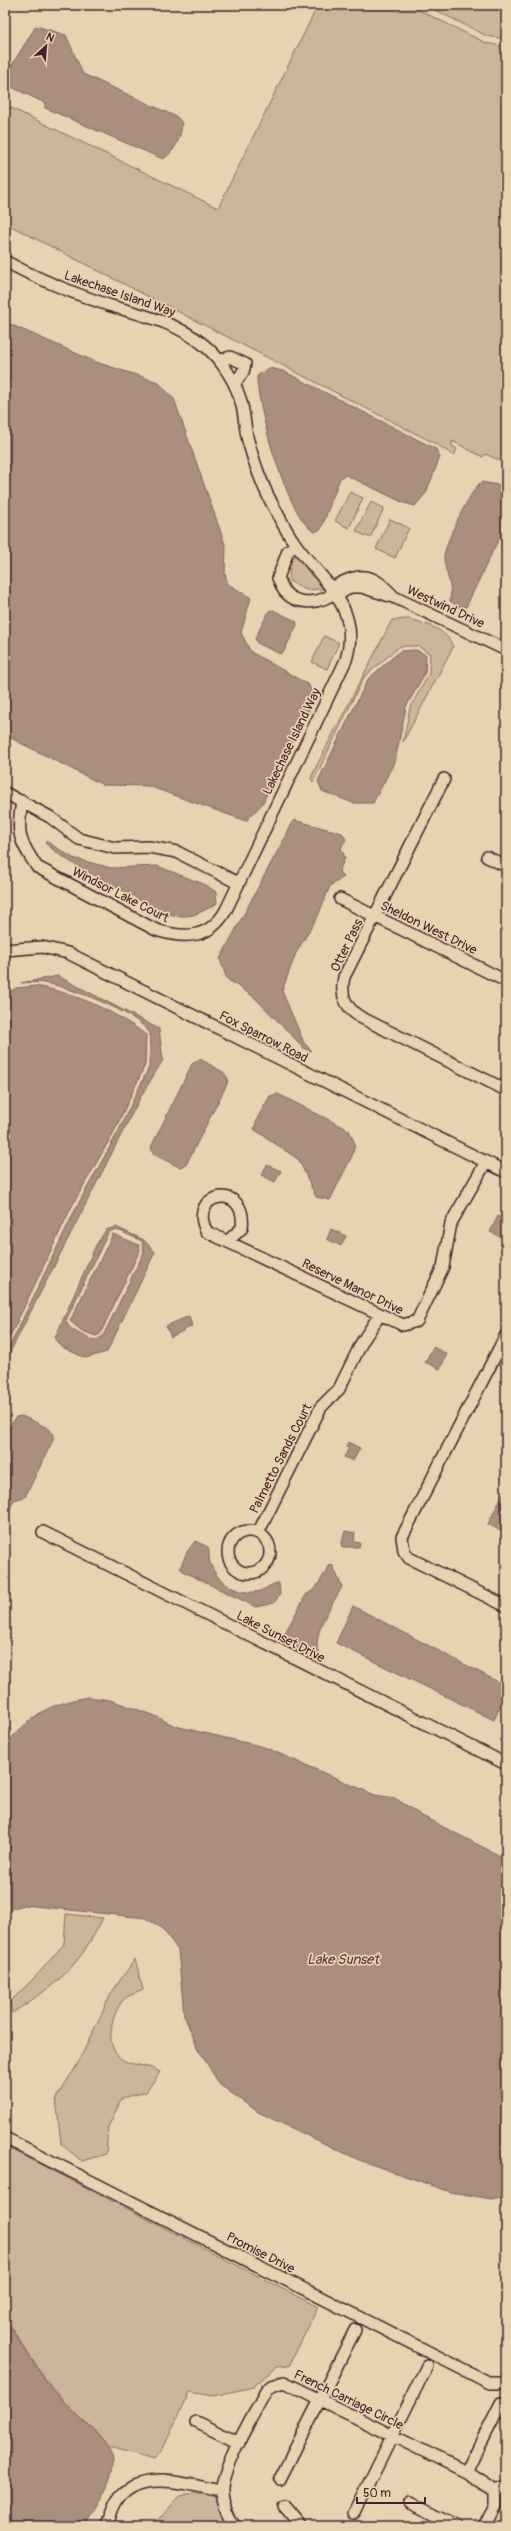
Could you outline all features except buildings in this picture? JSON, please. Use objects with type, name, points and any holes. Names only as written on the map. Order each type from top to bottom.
[{"type":"street","name":"Lakechase Island Way","points":[[5,261],[48,282],[107,304],[168,322],[205,345],[220,361],[234,383],[242,405],[249,444],[274,507],[296,545],[335,592],[349,623],[351,638],[346,660],[238,883]]},
{"type":"street","points":[[220,361],[230,357],[245,364],[243,372],[234,383]]},
{"type":"street","name":"Westwind Drive","points":[[296,545],[288,551],[278,578],[286,593],[303,602],[327,599],[352,577],[366,576],[382,584],[396,598],[506,650]]},
{"type":"street","name":"Otter Pass","points":[[444,779],[343,982],[343,999],[350,1011],[506,1090]]},
{"type":"street","points":[[5,793],[22,801],[80,839],[115,848],[149,847],[177,852],[238,883]]},
{"type":"street","name":"Windsor Lake Court","points":[[22,801],[18,831],[25,849],[38,867],[156,930],[177,936],[199,934],[213,927],[223,915],[238,883]]},
{"type":"street","points":[[487,857],[506,866]]},
{"type":"street","name":"Sheldon West Drive","points":[[340,899],[506,981]]},
{"type":"street","name":"Fox Sparrow Road","points":[[5,950],[42,947],[68,953],[506,1172]]},
{"type":"street","name":"Reserve Manor Drive","points":[[229,1240],[379,1316],[403,1325],[417,1321],[443,1267],[451,1223],[486,1162]]},
{"type":"street","name":"Palmetto Sands Court","points":[[258,1533],[321,1407],[339,1389],[362,1342],[379,1316]]},
{"type":"street","points":[[506,1335],[402,1537],[404,1550],[409,1558],[506,1606]]},
{"type":"street","name":"Lake Sunset Drive","points":[[43,1532],[505,1762]]},
{"type":"street","name":"Promise Drive","points":[[5,2138],[490,2383],[506,2383]]},
{"type":"street","points":[[280,2479],[355,2330]]},
{"type":"street","points":[[354,2513],[427,2366]]},
{"type":"street","name":"French Carriage Circle","points":[[235,2526],[226,2507],[222,2491],[227,2469],[239,2443],[271,2386],[284,2382],[466,2472],[495,2491]]},
{"type":"street","points":[[466,2472],[501,2404]]},
{"type":"street","points":[[196,2422],[239,2443]]},
{"type":"street","points":[[107,2526],[115,2504],[125,2491],[140,2483],[154,2480],[222,2491]]},
{"type":"street","points":[[484,2526],[495,2505],[495,2491],[506,2487]]},
{"type":"street","points":[[410,2503],[457,2526]]},
{"type":"street","points":[[285,2507],[301,2526]]},
{"type":"shaded area","points":[[318,5],[409,5],[486,43],[506,47],[506,463],[485,454],[483,457],[452,441],[452,446],[457,449],[454,456],[438,445],[5,223],[5,105],[218,208]]},
{"type":"shaded area","points":[[425,5],[506,5],[506,39],[487,36]]},
{"type":"shaded area","points":[[350,492],[363,498],[349,528],[335,521]]},
{"type":"shaded area","points":[[371,502],[384,508],[370,538],[356,531]]},
{"type":"shaded area","points":[[390,519],[409,528],[395,558],[376,549]]},
{"type":"shaded area","points":[[296,555],[323,588],[322,589],[306,590],[289,581],[290,562]]},
{"type":"shaded area","points":[[410,619],[435,628],[446,636],[453,647],[403,742],[410,708],[429,674],[430,654],[418,646],[400,646],[364,677],[313,782],[311,778],[317,765],[392,620]]},
{"type":"shaded area","points":[[324,636],[339,643],[327,669],[312,662]]},
{"type":"shaded area","points":[[66,1914],[103,1918],[85,1950],[66,1973],[43,1992],[12,2013],[10,2002],[39,1973],[64,1944]]},
{"type":"shaded area","points":[[135,1959],[143,1990],[130,1995],[119,2005],[113,2022],[111,2040],[117,2055],[123,2060],[132,2064],[155,2069],[160,2072],[146,2092],[122,2098],[108,2127],[106,2154],[82,2161],[61,2144],[56,2098],[77,2065],[112,1992]]},
{"type":"shaded area","points":[[5,2146],[318,2307],[289,2366],[276,2367],[253,2387],[213,2396],[189,2392],[163,2449],[154,2459],[108,2447],[94,2429],[71,2410],[41,2373],[5,2318]]},
{"type":"shaded area","points":[[195,2494],[222,2495],[234,2510],[240,2526],[152,2526],[179,2496]]},
{"type":"water","points":[[36,26],[66,35],[83,74],[177,117],[182,123],[179,138],[168,156],[163,159],[45,108],[45,103],[5,84],[5,76]]},
{"type":"water","points":[[5,322],[96,362],[158,382],[174,399],[226,547],[225,574],[228,584],[251,598],[241,633],[251,652],[309,685],[314,700],[262,804],[246,821],[148,786],[103,785],[5,735]]},
{"type":"water","points":[[269,368],[283,371],[436,449],[440,457],[426,493],[415,506],[404,503],[346,475],[340,478],[321,529],[315,532],[305,524],[285,486],[268,435],[262,411],[257,376]]},
{"type":"water","points":[[481,482],[504,486],[506,535],[500,536],[466,607],[459,607],[450,601],[451,594],[444,556],[449,539],[459,517],[476,487]]},
{"type":"water","points":[[273,610],[296,621],[297,625],[284,651],[280,654],[257,643],[255,638],[269,611]]},
{"type":"water","points":[[416,650],[426,655],[425,673],[406,707],[395,761],[373,803],[353,803],[322,791],[318,781],[368,679],[400,651]]},
{"type":"water","points":[[294,820],[342,833],[346,839],[341,848],[345,857],[339,872],[344,877],[330,886],[318,916],[296,953],[282,991],[304,1043],[312,1051],[305,1049],[254,997],[227,979],[220,959]]},
{"type":"water","points":[[46,841],[73,858],[111,868],[157,866],[206,885],[216,892],[217,903],[201,912],[187,916],[167,913],[152,907],[73,864],[54,851],[45,843]]},
{"type":"water","points":[[58,976],[159,1029],[163,1060],[141,1096],[5,1362],[5,1356],[76,1208],[118,1132],[149,1067],[150,1033],[143,1025],[120,1010],[66,988],[34,982],[21,983]]},
{"type":"water","points":[[36,986],[80,998],[108,1011],[134,1026],[146,1035],[145,1065],[115,1130],[72,1206],[5,1347],[5,995],[16,988]]},
{"type":"water","points":[[200,1059],[223,1072],[228,1078],[227,1084],[186,1165],[179,1167],[153,1154],[151,1147],[192,1064]]},
{"type":"water","points":[[278,1094],[349,1130],[355,1144],[352,1156],[330,1200],[316,1197],[299,1160],[254,1129],[258,1117],[270,1096]]},
{"type":"water","points":[[267,1165],[281,1171],[275,1182],[261,1175]]},
{"type":"water","points":[[498,1216],[506,1220],[503,1238],[490,1232]]},
{"type":"water","points":[[116,1227],[144,1240],[155,1252],[107,1352],[85,1358],[62,1347],[55,1338],[96,1245],[106,1230]],"holes":[[[113,1230],[120,1231],[142,1241],[144,1252],[103,1336],[95,1341],[73,1330],[67,1324],[66,1320],[108,1233]]]},
{"type":"water","points":[[331,1229],[346,1236],[341,1246],[327,1239]]},
{"type":"water","points":[[113,1234],[139,1245],[140,1250],[100,1334],[96,1336],[82,1331],[70,1321]]},
{"type":"water","points":[[189,1316],[192,1326],[171,1337],[166,1326]]},
{"type":"water","points":[[433,1347],[447,1354],[440,1369],[425,1362]]},
{"type":"water","points":[[22,1416],[48,1428],[53,1433],[53,1440],[25,1497],[14,1500],[5,1518],[5,1435],[16,1417]]},
{"type":"water","points":[[348,1442],[360,1448],[353,1461],[344,1457],[349,1448],[346,1447]]},
{"type":"water","points":[[506,1488],[506,1534],[488,1524]]},
{"type":"water","points":[[345,1531],[355,1533],[354,1542],[360,1543],[359,1547],[341,1547]]},
{"type":"water","points":[[195,1541],[208,1547],[210,1563],[214,1571],[223,1582],[235,1589],[256,1592],[273,1584],[279,1583],[280,1594],[274,1603],[256,1607],[184,1572],[180,1568],[187,1552]]},
{"type":"water","points":[[330,1565],[333,1566],[342,1587],[326,1614],[320,1628],[317,1645],[320,1658],[313,1661],[286,1647],[281,1640],[306,1595],[315,1589]]},
{"type":"water","points":[[353,1606],[506,1686],[506,1692],[494,1720],[336,1643]]},
{"type":"water","name":"Lake Sunset","points":[[89,1697],[110,1700],[153,1715],[175,1726],[264,1747],[375,1795],[395,1798],[422,1816],[506,1859],[506,2196],[491,2199],[451,2192],[359,2160],[258,2112],[220,2085],[198,2049],[184,2015],[178,1950],[162,1928],[145,1918],[24,1905],[11,1909],[5,1915],[5,1745],[25,1725],[42,1712],[62,1703]]},
{"type":"water","points":[[5,2318],[44,2379],[63,2401],[99,2435],[105,2442],[112,2457],[113,2465],[109,2480],[85,2526],[5,2526]]}]
